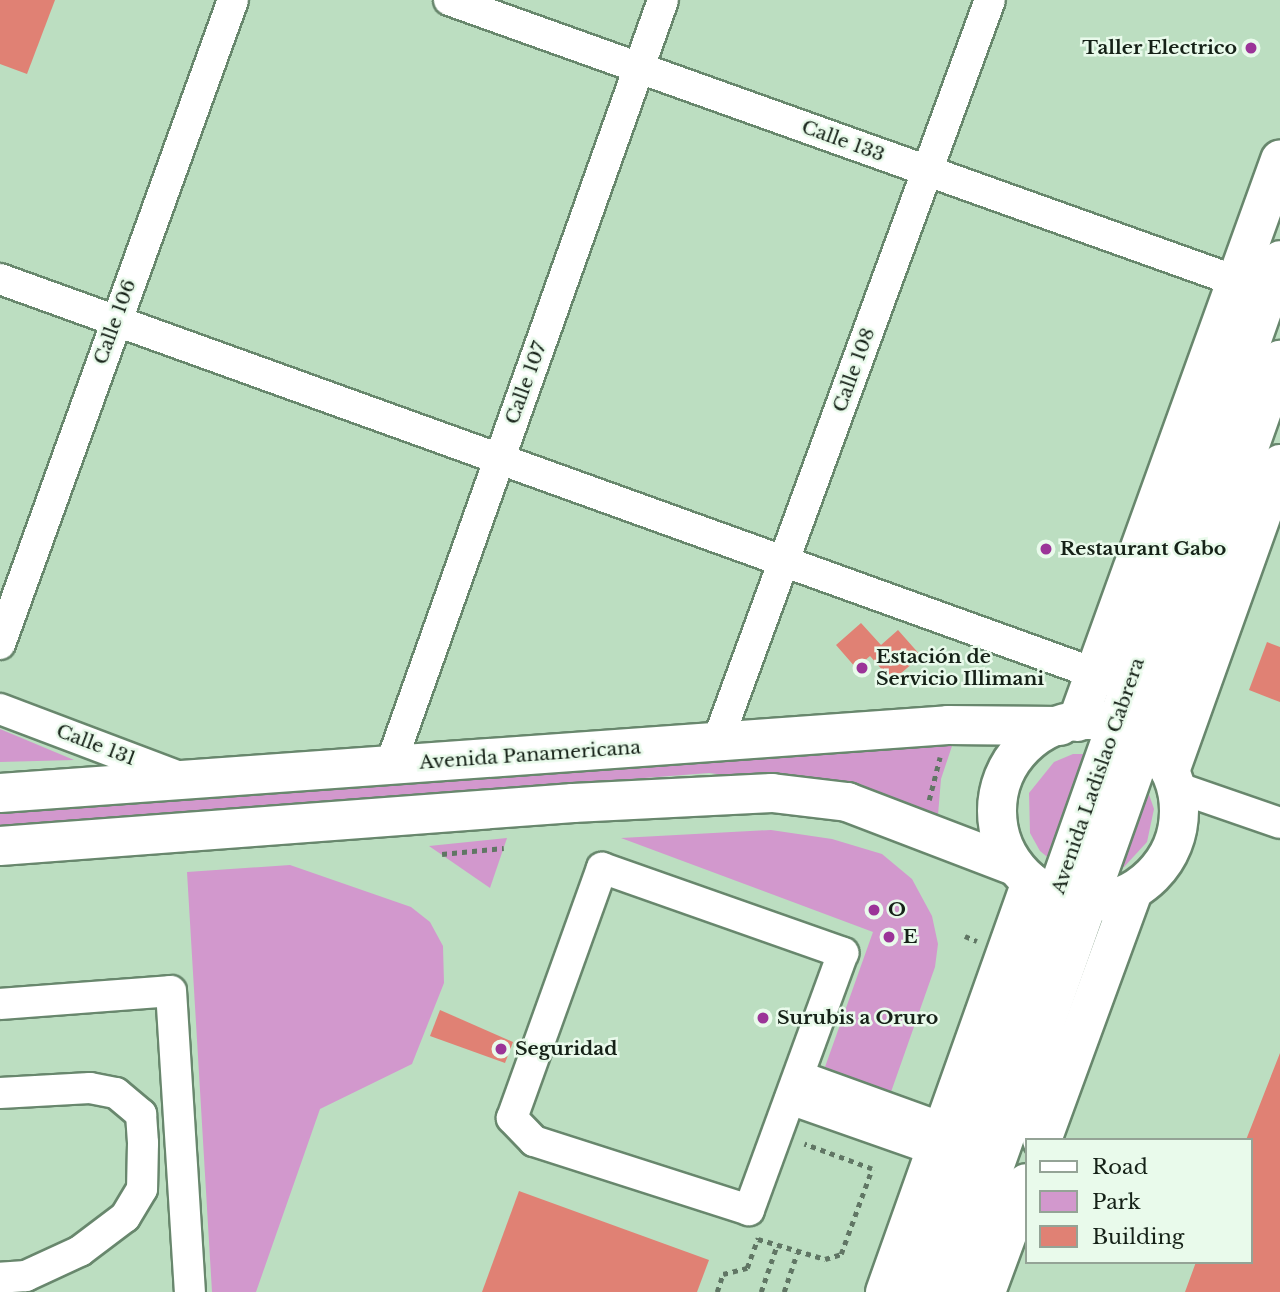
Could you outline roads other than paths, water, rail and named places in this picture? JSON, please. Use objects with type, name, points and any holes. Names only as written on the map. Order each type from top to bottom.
[{"type":"main road","name":"Avenida Ladislao Cabrera","points":[[1173,779],[1144,691],[1237,281],[1280,160]]},
{"type":"main road","name":"Avenida Ladislao Cabrera","points":[[885,1292],[939,1139],[1048,887],[1131,732],[1280,260]]},
{"type":"main road","name":"Avenida Ladislao Cabrera","points":[[1144,691],[1280,360]]},
{"type":"main road","name":"Avenida Ladislao Cabrera","points":[[1069,724],[1144,691],[1280,464]]},
{"type":"main road","name":"Avenida Panamericana","points":[[0,793],[192,782],[718,740],[948,725],[1069,724],[1131,732]]},
{"type":"main road","points":[[1048,887],[998,822],[1005,776],[1027,745],[1069,724]]},
{"type":"main road","points":[[1043,1138],[1133,891],[1153,876],[1177,835],[1173,779],[1131,732]]},
{"type":"main road","points":[[311,771],[315,822]]},
{"type":"main road","points":[[0,846],[315,822],[772,793],[847,802],[1048,887],[1133,891]]},
{"type":"main road","name":"Avenida Ladislao Cabrera","points":[[916,1292],[1048,887]]},
{"type":"main road","name":"Avenida Ladislao Cabrera","points":[[950,1292],[1048,887]]},
{"type":"main road","points":[[986,1292],[1024,1188]]},
{"type":"street","name":"Calle 106","points":[[0,644],[233,0]]},
{"type":"street","name":"Calle 133","points":[[449,0],[1237,281]]},
{"type":"street","name":"Calle 107","points":[[390,766],[663,0]]},
{"type":"street","name":"Calle 108","points":[[718,740],[990,0]]},
{"type":"street","points":[[0,279],[1144,691]]},
{"type":"street","name":"Calle 131","points":[[0,709],[192,782]]},
{"type":"street","points":[[1173,779],[1280,823]]},
{"type":"street","points":[[602,867],[843,953],[794,1087],[749,1210],[534,1141],[512,1118],[602,867]]},
{"type":"street","points":[[0,1004],[171,991],[190,1292]]},
{"type":"street","points":[[0,1093],[90,1087],[116,1094],[141,1114],[143,1143],[142,1189],[125,1217],[80,1251],[26,1276],[0,1278]]},
{"type":"street","points":[[794,1087],[939,1139]]},
{"type":"place","name":"Taller Electrico","points":[[1251,48]]},
{"type":"place","name":"Restaurant Gabo","points":[[1046,549]]},
{"type":"place","name":"Estación de Servicio Illimani","points":[[862,668]]},
{"type":"place","name":"O","points":[[874,910]]},
{"type":"place","name":"E","points":[[889,937]]},
{"type":"place","name":"Surubis a Oruro","points":[[763,1018]]},
{"type":"place","name":"Seguridad","points":[[501,1049]]}]
